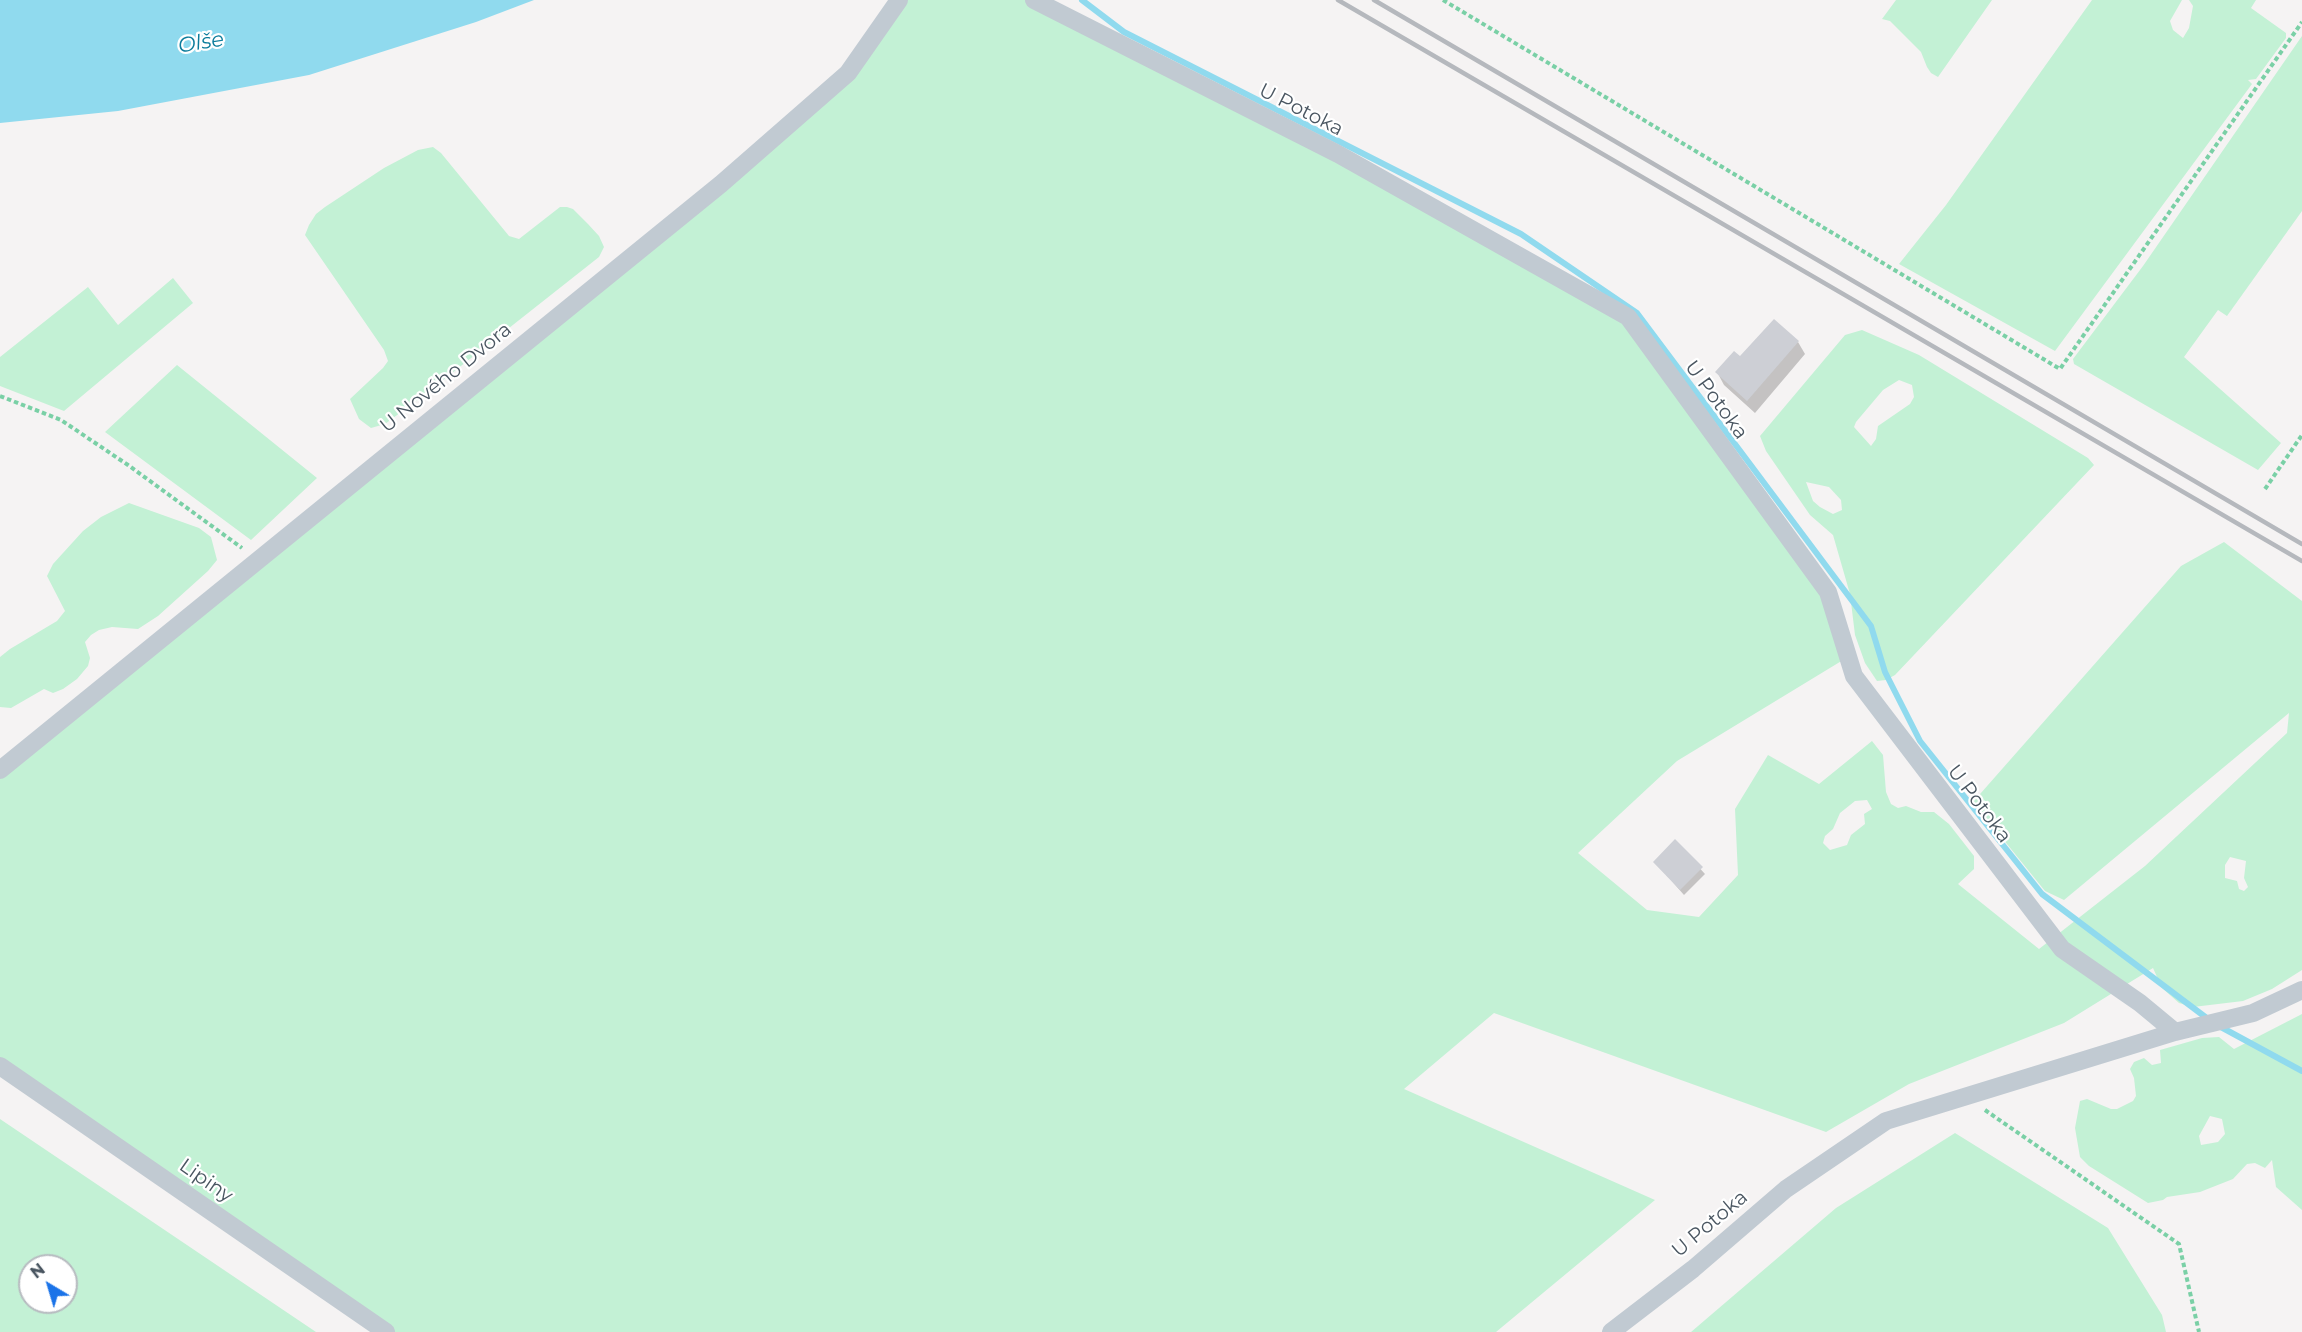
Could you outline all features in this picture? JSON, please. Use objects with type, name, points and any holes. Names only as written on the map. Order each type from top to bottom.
[{"type":"street","name":"U Nového Dvora","points":[[0,770],[722,184],[848,73],[899,0]]},
{"type":"street","name":"U Potoka","points":[[1034,0],[1338,154],[1628,317],[1828,592],[1854,676],[2062,949],[2140,1003],[2175,1032]]},
{"type":"street","name":"U Potoka","points":[[1611,1332],[1693,1269],[1786,1189],[1886,1121],[2175,1032],[2253,1013],[2302,990]]},
{"type":"street","name":"Lipiny","points":[[0,1066],[386,1332]]},
{"type":"path","points":[[1443,0],[2060,369],[2302,22]]},
{"type":"path","points":[[0,396],[61,420],[128,465],[258,561]]},
{"type":"path","points":[[2265,489],[2302,435]]},
{"type":"path","points":[[1979,1092],[1986,1111],[2179,1244],[2199,1332]]},
{"type":"green space","points":[[899,0],[1034,0],[1628,317],[1828,592],[1848,657],[1677,761],[1578,853],[1647,910],[1699,917],[1738,875],[1735,809],[1768,755],[1819,784],[1872,741],[1883,755],[1886,792],[1891,804],[1898,808],[1906,806],[1921,812],[1934,812],[1949,824],[1974,856],[1974,869],[1958,884],[2039,949],[2145,866],[2287,733],[2289,713],[2064,900],[2045,891],[1973,802],[2181,566],[2224,542],[2302,601],[2302,970],[2272,989],[2243,1001],[2193,1007],[2179,1003],[2162,988],[2153,968],[2064,1023],[1909,1084],[1826,1132],[1494,1013],[1404,1089],[1655,1200],[1496,1332],[386,1332],[0,1066],[0,770],[848,73]],"holes":[[[1867,800],[1872,809],[1864,814],[1865,824],[1851,835],[1847,845],[1830,850],[1823,843],[1840,813],[1855,801]],[[2230,857],[2246,861],[2244,878],[2248,887],[2244,891],[2239,889],[2237,881],[2225,878],[2225,865]]]},
{"type":"green space","points":[[1896,0],[1992,0],[1938,77],[1931,73],[1921,52],[1890,21],[1882,19]]},
{"type":"green space","points":[[2092,0],[2182,0],[2170,21],[2173,30],[2183,38],[2189,28],[2193,6],[2189,0],[2256,0],[2251,8],[2286,33],[2286,38],[2256,79],[2248,80],[2252,84],[2055,351],[1899,264],[1946,205]]},
{"type":"green space","points":[[2302,36],[2302,211],[2227,316],[2218,310],[2184,357],[2281,443],[2258,470],[2074,364],[2073,359],[2143,266]]},
{"type":"green space","points":[[433,147],[441,153],[509,236],[519,239],[560,207],[567,207],[573,209],[588,224],[599,236],[604,247],[599,257],[428,392],[385,424],[371,428],[359,419],[350,399],[388,361],[384,350],[305,235],[316,214],[325,207],[384,168],[418,150]]},
{"type":"green space","points":[[173,278],[193,303],[64,411],[0,386],[0,357],[88,287],[118,325]]},
{"type":"green space","points":[[1862,330],[1919,355],[2088,458],[2094,465],[1895,675],[1886,680],[1877,681],[1865,663],[1855,635],[1850,594],[1833,535],[1810,515],[1766,451],[1760,436],[1845,335]],"holes":[[[1899,380],[1912,385],[1914,397],[1910,404],[1878,426],[1876,439],[1871,446],[1854,427],[1856,422],[1883,390]],[[1806,482],[1829,487],[1841,500],[1842,510],[1833,514],[1820,507],[1813,501]]]},
{"type":"green space","points":[[177,365],[317,478],[251,540],[105,432]]},
{"type":"green space","points":[[129,503],[199,528],[211,537],[217,560],[158,616],[138,629],[112,627],[99,630],[91,635],[85,642],[90,658],[88,666],[77,679],[63,689],[53,693],[44,689],[11,708],[0,707],[0,657],[57,621],[65,611],[47,576],[53,564],[83,531],[101,517]]},
{"type":"green space","points":[[2302,1014],[2302,1210],[2276,1187],[2272,1160],[2265,1168],[2255,1163],[2247,1164],[2233,1179],[2200,1192],[2167,1197],[2148,1203],[2089,1166],[2080,1157],[2075,1128],[2080,1101],[2087,1099],[2111,1109],[2117,1109],[2133,1101],[2136,1096],[2134,1078],[2130,1069],[2134,1062],[2144,1058],[2152,1065],[2161,1063],[2160,1050],[2202,1038],[2219,1037],[2234,1049]],"holes":[[[2210,1116],[2222,1119],[2225,1134],[2218,1142],[2201,1145],[2199,1136]]]},
{"type":"green space","points":[[0,1119],[316,1332],[0,1332]]},
{"type":"green space","points":[[1955,1133],[2108,1228],[2162,1315],[2166,1332],[1691,1332],[1836,1208]]},
{"type":"water","name":"Olše","points":[[0,0],[534,0],[476,22],[309,75],[118,111],[0,123]]},
{"type":"building","points":[[1774,319],[1799,341],[1747,401],[1715,372],[1734,351],[1740,356]]},
{"type":"building","points":[[1675,839],[1703,867],[1680,890],[1653,862]]},
{"type":"waterway","points":[[1082,0],[1124,32],[1521,234],[1637,313],[1871,626],[1885,672],[1920,741],[2042,894],[2208,1019]]},
{"type":"waterway","points":[[2219,1026],[2302,1071]]},
{"type":"railway","points":[[1338,0],[2302,561]]},
{"type":"railway","points":[[1374,0],[2302,544]]}]
